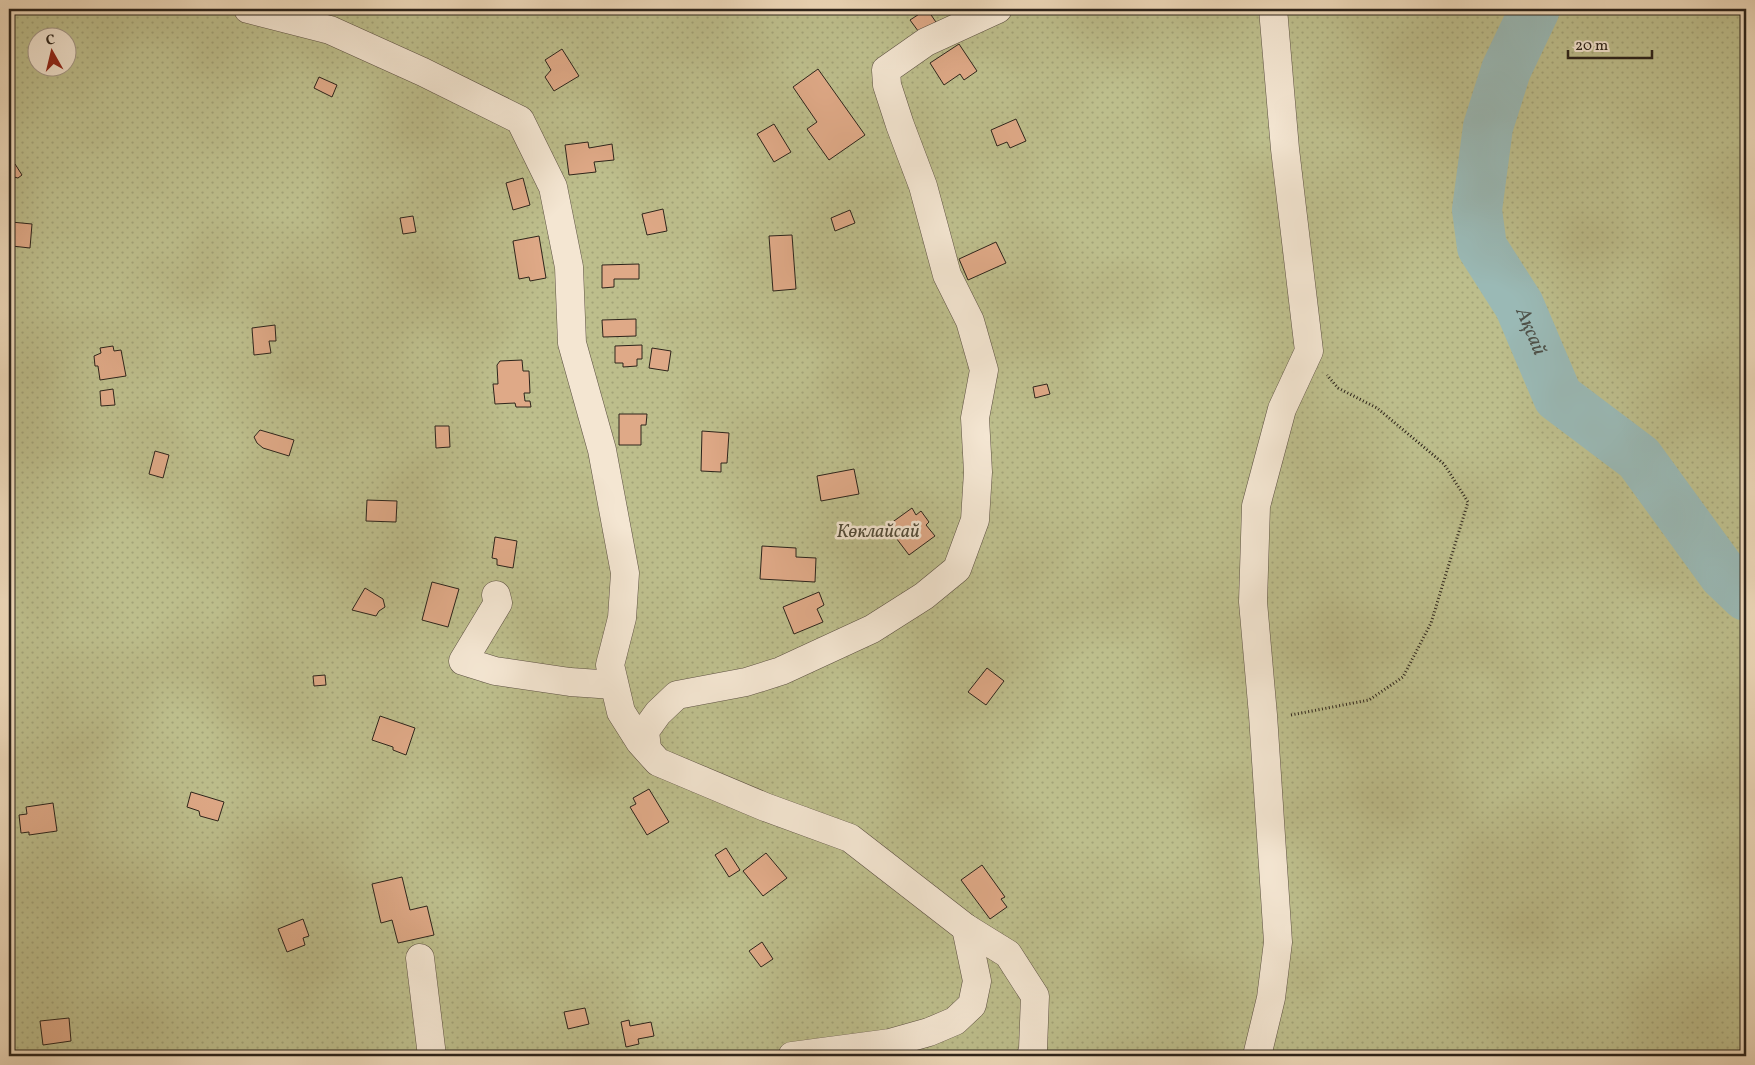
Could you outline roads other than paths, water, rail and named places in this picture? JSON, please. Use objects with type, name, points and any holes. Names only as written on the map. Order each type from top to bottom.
[{"type":"street","points":[[248,9],[330,30],[423,72],[520,120],[553,187],[569,268],[572,343],[602,450],[625,572],[622,618],[610,665],[621,712],[640,742],[658,762],[765,807],[850,838],[966,928],[1008,954],[1035,996],[1033,1049],[1031,1056]]},
{"type":"street","points":[[647,750],[645,731],[658,713],[677,696],[746,682],[781,671],[872,628],[924,596],[957,569],[974,520],[978,472],[975,418],[984,370],[970,322],[946,274],[923,186],[887,85],[886,70],[926,42],[998,9]]},
{"type":"street","points":[[1257,1056],[1271,998],[1278,942],[1254,602],[1256,506],[1282,409],[1309,351],[1285,150],[1273,9]]},
{"type":"street","points":[[496,595],[498,603],[463,661],[495,671],[570,682],[614,684]]},
{"type":"street","points":[[792,1056],[890,1042],[929,1032],[955,1021],[972,1005],[977,981],[966,928]]},
{"type":"street","points":[[420,958],[432,1056]]},
{"type":"street","points":[[893,1056],[913,1036]]},
{"type":"waterway","name":"Ақсай","points":[[1535,9],[1506,70],[1488,127],[1477,210],[1482,247],[1519,305],[1558,397],[1639,458],[1724,575],[1746,596]]},
{"type":"park label","name":"Көклайсай","points":[[878,532]]}]
